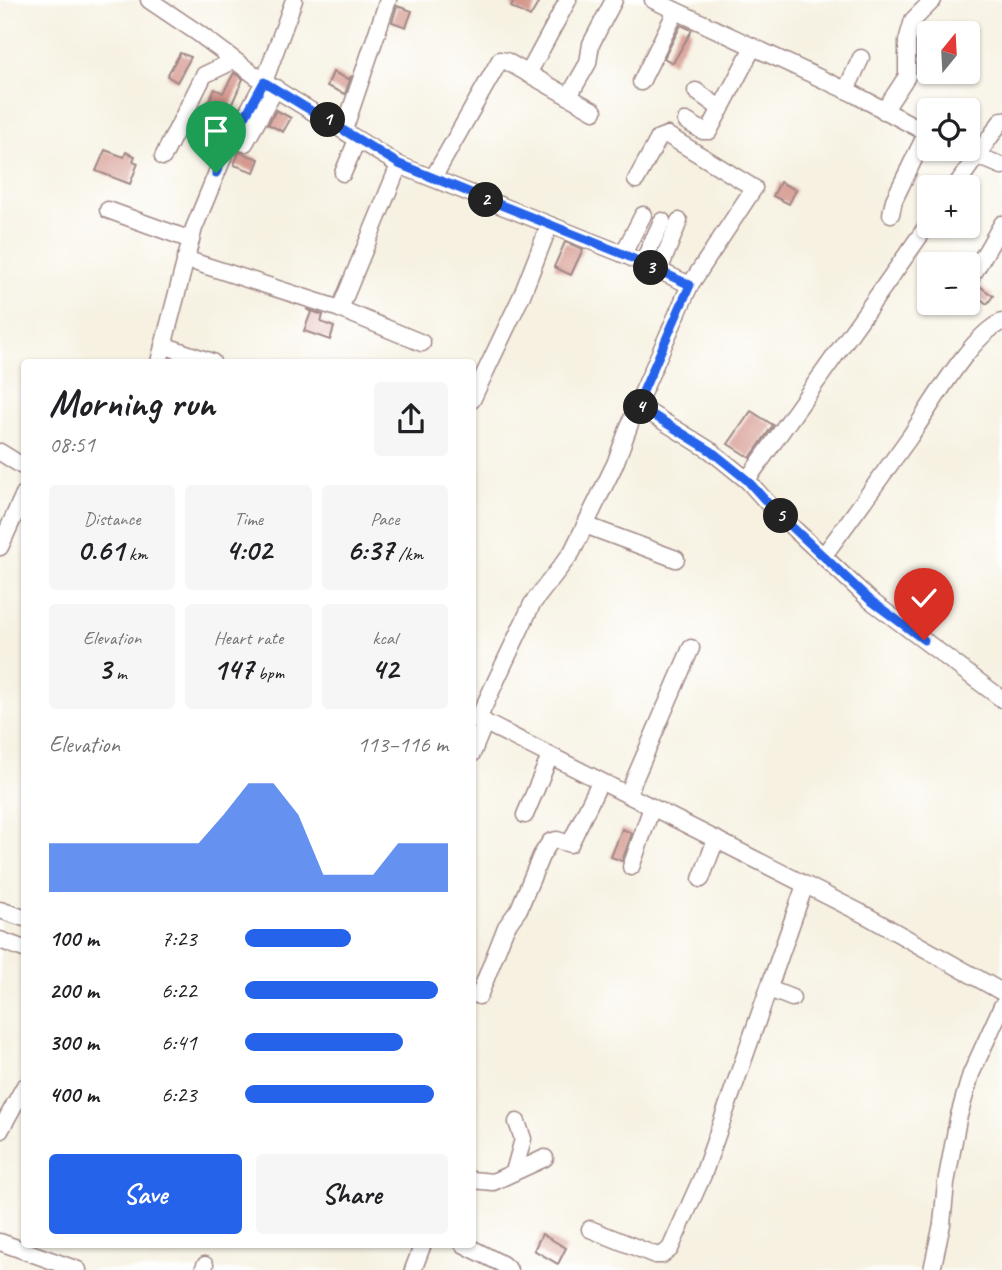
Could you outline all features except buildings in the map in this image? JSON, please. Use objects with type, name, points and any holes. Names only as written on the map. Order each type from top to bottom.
[{"type":"street","points":[[149,0],[174,6],[229,56],[270,85],[399,164],[623,254],[690,285]]},
{"type":"street","points":[[245,144],[270,85],[294,0]]},
{"type":"street","points":[[344,130],[388,0]]},
{"type":"street","points":[[528,74],[568,0]]},
{"type":"street","points":[[569,96],[588,63],[590,44],[614,0]]},
{"type":"street","points":[[653,0],[846,90],[917,128]]},
{"type":"street","points":[[884,111],[907,76],[907,41],[912,20],[933,0]]},
{"type":"street","points":[[641,82],[676,11]]},
{"type":"street","points":[[686,121],[709,131],[752,47]]},
{"type":"street","points":[[163,157],[204,75],[225,65],[229,56]]},
{"type":"street","points":[[846,90],[861,58]]},
{"type":"street","points":[[433,178],[498,61],[506,61],[594,111]]},
{"type":"street","points":[[160,359],[191,240],[225,153],[270,85]]},
{"type":"street","points":[[696,91],[721,109]]},
{"type":"street","points":[[980,152],[1002,120]]},
{"type":"street","points":[[636,180],[659,138],[667,135],[754,188],[690,285],[637,405],[615,464],[572,552],[532,604],[478,719],[805,885],[1002,992]]},
{"type":"street","points":[[343,173],[357,140]]},
{"type":"street","points":[[891,214],[899,190],[917,155]]},
{"type":"street","points":[[980,157],[1002,166]]},
{"type":"street","points":[[340,309],[399,164]]},
{"type":"street","points":[[108,210],[191,240]]},
{"type":"street","points":[[623,254],[643,215]]},
{"type":"street","points":[[642,264],[671,221],[659,271]]},
{"type":"street","points":[[980,262],[1002,224]]},
{"type":"street","points":[[476,392],[522,295],[549,226]]},
{"type":"street","points":[[747,480],[918,238]]},
{"type":"street","points":[[185,259],[340,309],[422,343]]},
{"type":"street","points":[[824,555],[970,350],[991,327],[1002,322]]},
{"type":"street","points":[[163,345],[203,359]]},
{"type":"street","points":[[637,405],[711,451],[747,480],[773,509],[870,600],[1002,699]]},
{"type":"street","points":[[0,452],[21,465]]},
{"type":"street","points":[[0,547],[21,501]]},
{"type":"street","points":[[585,525],[676,559]]},
{"type":"street","points":[[628,794],[691,648]]},
{"type":"street","points":[[525,816],[550,756]]},
{"type":"street","points":[[479,996],[506,927],[519,909],[546,848],[550,842],[557,840],[570,844],[600,782]]},
{"type":"street","points":[[631,867],[652,807]]},
{"type":"street","points":[[701,879],[716,839]]},
{"type":"street","points":[[590,1229],[655,1255],[662,1255],[670,1249],[700,1184],[805,885]]},
{"type":"street","points":[[0,910],[21,917]]},
{"type":"street","points":[[0,940],[21,948]]},
{"type":"street","points":[[769,989],[792,998]]},
{"type":"street","points":[[932,1270],[958,1119],[971,1074],[1002,1006]]},
{"type":"street","points":[[0,1131],[21,1092]]},
{"type":"street","points":[[514,1172],[523,1139],[517,1122]]},
{"type":"street","points":[[476,1180],[493,1182],[545,1158]]},
{"type":"street","points":[[0,1242],[78,1270]]},
{"type":"street","points":[[412,1270],[421,1248]]},
{"type":"street","points":[[471,1248],[509,1270]]},
{"type":"route","points":[[216,173],[264,82],[399,164],[623,254],[690,285],[637,405],[711,451],[747,480],[773,509],[870,600],[924,640]]}]
